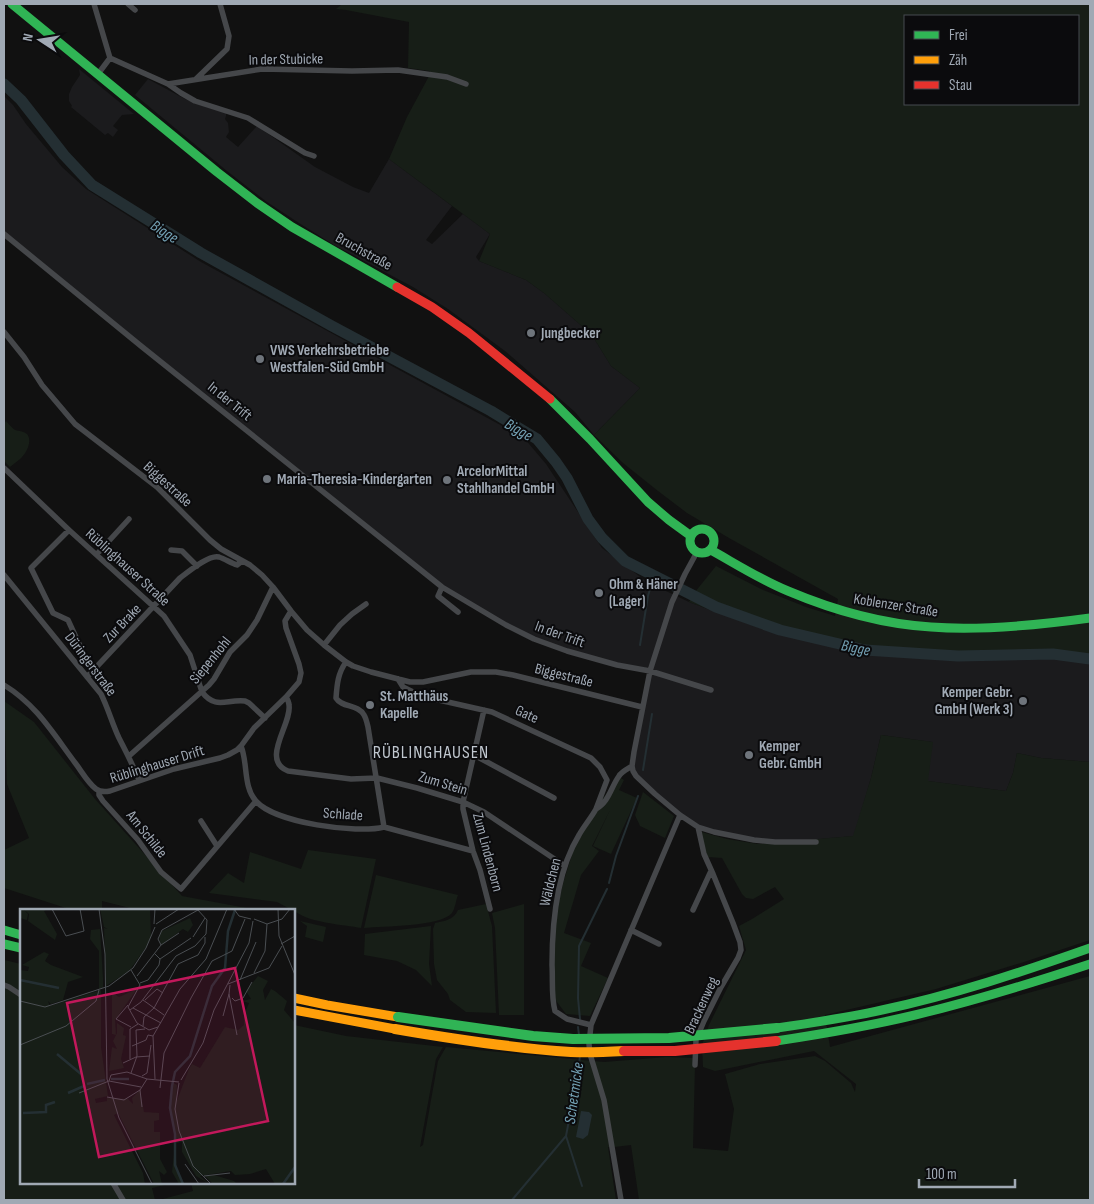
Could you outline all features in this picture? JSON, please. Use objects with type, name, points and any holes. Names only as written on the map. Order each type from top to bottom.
[{"type":"main road","name":"Bruchstraße","points":[[12,4],[257,204],[292,227],[432,307],[469,333],[545,394],[590,439],[648,502],[691,536]]},
{"type":"main road","points":[[696,531],[708,531],[714,541],[711,550],[704,553],[697,552],[691,545],[691,536],[696,531]]},
{"type":"main road","name":"Koblenzer Straße","points":[[711,550],[759,578],[798,595],[842,611],[875,619],[932,627],[966,628],[1035,624],[1090,618]]},
{"type":"main road","points":[[4,930],[20,935]]},
{"type":"main road","points":[[4,944],[20,948]]},
{"type":"main road","points":[[295,998],[398,1017],[533,1036],[574,1039],[669,1038],[777,1028],[835,1020],[906,1005],[968,988],[1090,948]]},
{"type":"main road","points":[[295,1010],[480,1043],[535,1049],[573,1052],[675,1051],[834,1033],[934,1011],[1090,964]]},
{"type":"street","points":[[94,4],[110,58],[168,84],[195,101],[248,118],[314,156]]},
{"type":"street","points":[[128,4],[135,10]]},
{"type":"street","points":[[196,79],[227,49],[229,36],[220,4]]},
{"type":"street","points":[[98,74],[110,58]]},
{"type":"street","name":"In der Stubicke","points":[[168,84],[262,69],[398,70],[447,78],[466,84]]},
{"type":"street","name":"In der Trift","points":[[4,234],[442,587],[506,625],[534,639],[567,651],[616,665],[650,671],[711,690]]},
{"type":"street","name":"Biggestraße","points":[[4,332],[42,385],[76,424],[157,487],[221,549],[262,575],[308,630],[346,662],[353,666],[410,682],[423,682],[471,672],[496,672],[642,707]]},
{"type":"street","name":"Rüblinghauser Straße","points":[[4,468],[164,616],[190,655],[202,692]]},
{"type":"street","points":[[97,554],[129,519]]},
{"type":"street","name":"Rüblinghauser Straße","points":[[31,568],[69,530]]},
{"type":"street","points":[[171,550],[182,551],[198,566]]},
{"type":"street","points":[[697,552],[684,574],[672,602],[650,671],[642,707],[632,766],[633,771],[636,776],[680,816],[698,827],[754,840],[816,842]]},
{"type":"street","name":"Zur Brake","points":[[89,675],[180,578],[216,556],[237,565],[242,561]]},
{"type":"street","name":"Düringerstraße","points":[[31,568],[53,613],[68,620],[89,675]]},
{"type":"street","name":"Düringerstraße","points":[[4,575],[89,675],[108,708],[118,736],[140,780]]},
{"type":"street","name":"Siepenhohl","points":[[129,756],[202,692],[214,679],[230,652],[248,635],[273,587]]},
{"type":"street","name":"In der Trift","points":[[442,587],[438,596],[458,612]]},
{"type":"street","points":[[324,645],[340,625],[366,604]]},
{"type":"street","name":"Rüblinghauser Drift","points":[[4,685],[31,706],[42,718],[63,748],[96,788],[104,792],[110,791],[174,769],[220,758],[233,753],[241,746],[254,728],[299,682],[301,673],[285,621],[291,611]]},
{"type":"street","points":[[346,662],[338,678],[336,698],[341,703],[357,708],[363,713],[368,727],[384,827]]},
{"type":"street","name":"Gate","points":[[398,679],[402,686],[413,692],[430,698],[492,712],[592,758],[600,767],[607,780],[596,809]]},
{"type":"street","points":[[202,692],[214,702],[240,701],[250,703],[264,718]]},
{"type":"street","name":"Zum Stein","points":[[286,697],[290,707],[276,758],[284,770],[351,779],[377,778],[463,802],[484,812],[565,866]]},
{"type":"street","points":[[463,802],[484,710]]},
{"type":"street","points":[[202,820],[217,846],[256,801],[248,780],[241,746]]},
{"type":"street","points":[[474,755],[554,798]]},
{"type":"street","name":"Wäldchen","points":[[591,1025],[567,1019],[555,1011],[552,999],[554,921],[565,866],[578,836],[596,809],[606,801],[620,774],[632,766]]},
{"type":"street","name":"Am Schilde","points":[[99,790],[99,795],[103,801],[138,840],[161,872],[181,889],[217,846]]},
{"type":"street","name":"Schlade","points":[[256,801],[266,810],[276,814],[323,827],[384,827],[473,851]]},
{"type":"street","name":"Zum Lindenborn","points":[[463,802],[473,851],[490,909]]},
{"type":"street","points":[[621,1200],[604,1100],[590,1054],[591,1025],[680,816]]},
{"type":"street","points":[[693,910],[711,871],[701,846],[698,827]]},
{"type":"street","name":"Brackenweg","points":[[695,1065],[696,1040],[741,950],[740,942],[711,871]]},
{"type":"street","points":[[631,930],[659,944]]},
{"type":"street","points":[[4,985],[20,994]]},
{"type":"street","points":[[114,1184],[123,1200]]},
{"type":"shaded area","points":[[340,4],[1090,4],[1090,657],[857,653],[771,632],[689,602],[716,566],[761,589],[835,616],[838,599],[687,513],[623,463],[594,435],[640,388],[611,366],[592,335],[544,293],[526,280],[479,261],[490,234],[389,159],[430,71],[408,68],[409,22],[336,9]]},
{"type":"shaded area","points":[[79,69],[134,114],[122,115],[113,126],[118,130],[113,137],[108,133],[105,135],[71,107],[69,94],[80,75]]},
{"type":"shaded area","points":[[148,79],[185,99],[226,113],[225,119],[228,123],[229,132],[226,137],[238,147],[257,126],[315,167],[353,187],[369,193],[389,159],[452,206],[426,240],[432,244],[463,214],[490,234],[476,257],[479,261],[526,280],[544,293],[592,335],[611,366],[640,388],[594,435],[575,412],[505,351],[448,309],[413,287],[334,245],[267,202],[227,171],[135,95]]},
{"type":"shaded area","points":[[4,96],[62,167],[86,189],[201,262],[524,438],[546,464],[602,548],[647,582],[689,602],[771,632],[857,653],[1090,657],[1090,762],[1041,758],[1017,753],[1013,773],[1006,791],[927,781],[932,742],[881,735],[854,836],[775,843],[714,832],[680,815],[633,771],[650,671],[534,639],[442,587],[4,234]]},
{"type":"shaded area","points":[[6,421],[15,430],[27,434],[29,437],[28,447],[24,454],[10,467],[4,461],[4,424]]},
{"type":"shaded area","points":[[4,701],[34,722],[95,799],[182,896],[253,909],[134,909],[102,901],[102,909],[69,909],[4,888],[4,850],[29,838],[7,784]]},
{"type":"shaded area","points":[[881,735],[933,742],[928,781],[1006,791],[1013,773],[1017,753],[1041,758],[1090,762],[1090,940],[936,989],[825,1015],[830,1047],[1090,976],[1090,1200],[639,1200],[631,1145],[608,1147],[616,1200],[159,1200],[193,1191],[191,1184],[295,1184],[295,1025],[346,1036],[443,1047],[436,1059],[420,1147],[423,1145],[438,1061],[446,1047],[604,1062],[667,1057],[694,1058],[693,1148],[728,1151],[734,1109],[725,1074],[760,1064],[815,1056],[825,1061],[851,1083],[855,1092],[856,1084],[814,1051],[715,1071],[703,1067],[702,1045],[709,1025],[746,950],[739,926],[784,899],[775,887],[753,899],[746,898],[722,858],[708,857],[698,831],[727,839],[758,844],[853,836],[871,778]]},
{"type":"shaded area","points":[[619,777],[624,780],[619,790],[637,798],[611,854],[593,846],[610,810],[592,846],[599,851],[581,875],[564,933],[591,943],[581,966],[608,978],[590,1016],[566,1014],[554,998],[553,924],[578,836],[597,806]]},
{"type":"shaded area","points":[[643,792],[674,816],[665,838],[640,826],[635,815]]},
{"type":"shaded area","points":[[308,850],[376,859],[361,928],[306,917],[299,914],[295,909],[290,909],[277,902],[209,893],[228,873],[244,883],[250,852],[301,869]]},
{"type":"shaded area","points":[[376,875],[458,895],[453,911],[446,918],[436,921],[364,928]]},
{"type":"shaded area","points":[[486,904],[492,926],[496,1013],[466,1012],[450,1000],[448,994],[437,980],[434,964],[433,929],[435,923],[451,918],[458,910]]},
{"type":"shaded area","points":[[524,904],[524,1015],[499,1015],[495,928],[492,913]]},
{"type":"shaded area","points":[[300,921],[326,927],[323,942],[305,937],[307,926]]},
{"type":"shaded area","points":[[431,926],[429,964],[432,986],[416,970],[397,961],[364,955],[365,934]]},
{"type":"shaded area","points":[[4,960],[20,964],[20,992],[4,983]]},
{"type":"shaded area","points":[[4,987],[20,996],[20,1184],[169,1184],[152,1188],[155,1200],[4,1200]]},
{"type":"shaded area","points":[[581,1111],[589,1112],[592,1115],[588,1135],[583,1139],[576,1137]]},
{"type":"waterway","name":"Bigge","points":[[4,84],[21,100],[64,155],[92,185],[201,253],[491,411],[537,439],[567,478],[588,519],[602,538],[625,561],[716,607],[780,630],[865,650],[958,656],[1053,654],[1090,659]]},
{"type":"waterway","name":"Schetmicke","points":[[640,645],[648,596],[654,575]]},
{"type":"waterway","name":"Schetmicke","points":[[643,770],[652,714]]},
{"type":"waterway","name":"Schetmicke","points":[[609,883],[616,856],[638,796]]},
{"type":"waterway","name":"Schetmicke","points":[[580,1019],[578,998],[579,946],[607,889]]},
{"type":"waterway","name":"Schetmicke","points":[[578,1027],[579,1035]]},
{"type":"waterway","name":"Schetmicke","points":[[580,1055],[566,1136],[582,1186]]},
{"type":"waterway","points":[[512,1200],[566,1136]]},
{"type":"traffic: fast","points":[[12,4],[257,203],[292,227],[397,287]]},
{"type":"traffic: fast","points":[[550,399],[648,502],[691,536]]},
{"type":"traffic: fast","points":[[702,529],[707,530],[713,536],[714,541],[713,546],[707,552],[702,553],[697,552],[691,546],[690,541],[691,536],[697,530],[702,529]]},
{"type":"traffic: fast","points":[[711,550],[768,582],[805,598],[840,610],[894,623],[931,627],[991,628],[1090,618]]},
{"type":"traffic: fast","points":[[4,930],[20,935]]},
{"type":"traffic: fast","points":[[4,944],[20,948]]},
{"type":"traffic: fast","points":[[777,1028],[909,1004],[1013,974],[1090,948]]},
{"type":"traffic: fast","points":[[776,1041],[846,1030],[915,1015],[959,1004],[1090,964]]},
{"type":"traffic: fast","points":[[398,1017],[533,1036],[573,1039],[669,1038],[777,1028]]},
{"type":"traffic: slow","points":[[295,998],[398,1017]]},
{"type":"traffic: slow","points":[[295,1010],[395,1029]]},
{"type":"traffic: slow","points":[[395,1029],[482,1043],[549,1050],[571,1052],[624,1051]]},
{"type":"traffic: jam","points":[[397,287],[432,307],[469,333],[550,399]]},
{"type":"traffic: jam","points":[[624,1051],[675,1051],[776,1041]]},
{"type":"place","name":"Jungbecker","points":[[531,333]]},
{"type":"place","name":"VWS Verkehrsbetriebe Westfalen-Süd GmbH","points":[[260,359]]},
{"type":"place","name":"Maria-Theresia-Kindergarten","points":[[267,479]]},
{"type":"place","name":"ArcelorMittal Stahlhandel GmbH","points":[[447,480]]},
{"type":"place","name":"Ohm & Häner (Lager)","points":[[599,593]]},
{"type":"place","name":"Kemper Gebr. GmbH (Werk 3)","points":[[1023,701]]},
{"type":"place","name":"St. Matthäus Kapelle","points":[[370,705]]},
{"type":"place","name":"Kemper Gebr. GmbH","points":[[749,755]]},
{"type":"district","name":"RÜBLINGHAUSEN","points":[[431,752]]}]
